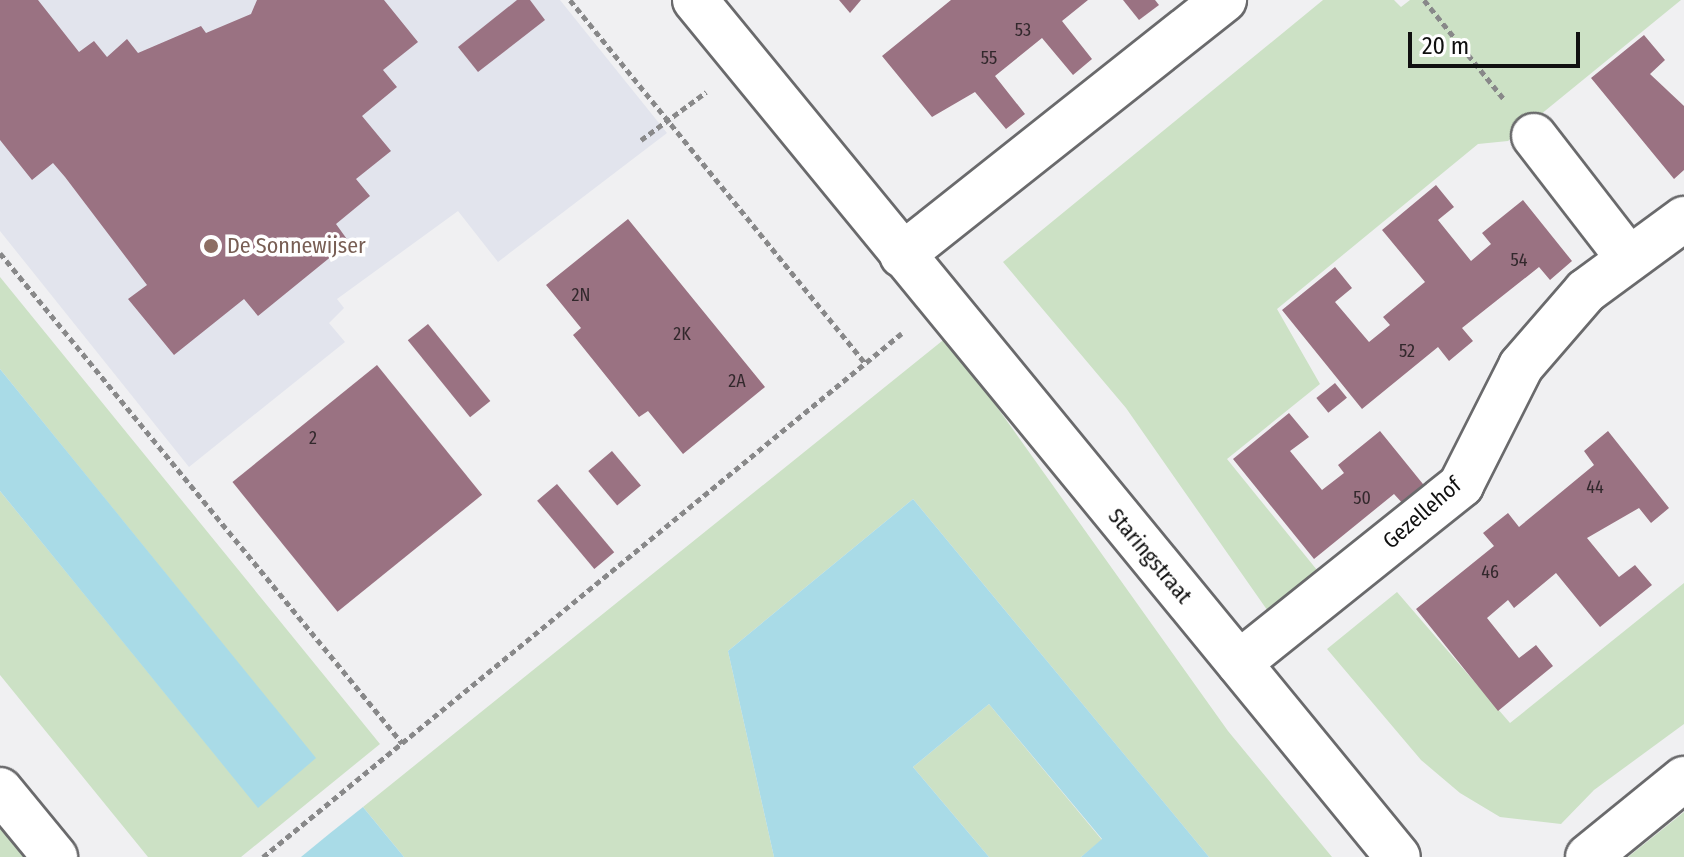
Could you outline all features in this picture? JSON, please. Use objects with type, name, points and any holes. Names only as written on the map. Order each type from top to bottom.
[{"type":"street","name":"Staringstraat","points":[[695,0],[1398,857]]},
{"type":"street","points":[[902,255],[1224,0]]},
{"type":"street","points":[[1534,136],[1629,259]]},
{"type":"street","name":"Gezellehof","points":[[1239,663],[1461,485],[1521,366],[1586,291],[1684,219]]},
{"type":"street","points":[[1588,857],[1684,779]]},
{"type":"street","points":[[0,790],[55,857]]},
{"type":"path","points":[[570,0],[865,363]]},
{"type":"path","points":[[1424,0],[1534,136]]},
{"type":"path","points":[[641,140],[745,62]]},
{"type":"path","points":[[0,253],[402,743]]},
{"type":"path","points":[[263,857],[940,302]]},
{"type":"shaded area","name":"De Sonnewijser","points":[[0,0],[560,0],[667,133],[498,262],[458,211],[337,299],[344,308],[329,323],[345,342],[189,467],[0,231]]},
{"type":"green space","points":[[1323,0],[1394,0],[1401,7],[1410,0],[1681,0],[1508,141],[1478,144],[1277,309],[1320,384],[1227,459],[1321,575],[1272,617],[1126,408],[1003,262]]},
{"type":"green space","points":[[0,277],[380,744],[241,857],[148,857],[0,675],[0,491],[258,807],[315,758],[0,369]]},
{"type":"green space","points":[[947,337],[1228,731],[1332,857],[1209,857],[913,499],[728,651],[774,857],[404,857],[363,807]]},
{"type":"green space","points":[[1684,583],[1684,724],[1594,790],[1561,824],[1500,817],[1460,793],[1421,760],[1327,649],[1397,592],[1510,723]]},
{"type":"green space","points":[[989,704],[1102,840],[1081,857],[989,857],[913,767]]},
{"type":"green space","points":[[0,806],[38,857],[0,857]]},
{"type":"green space","points":[[1684,812],[1684,857],[1628,857]]},
{"type":"water","points":[[0,369],[316,758],[258,808],[0,491]]},
{"type":"water","points":[[913,499],[1209,857],[1081,857],[1102,839],[989,704],[913,767],[989,857],[774,857],[728,651]]},
{"type":"water","points":[[363,807],[404,857],[301,857],[329,834]]},
{"type":"building","points":[[0,0],[38,0],[79,52],[94,41],[107,57],[127,39],[138,53],[201,26],[206,33],[251,14],[257,0],[384,0],[418,42],[383,70],[397,87],[362,116],[391,151],[356,179],[370,196],[336,224],[349,242],[258,316],[244,299],[174,355],[128,299],[147,285],[65,177],[53,163],[32,180],[0,140]]},
{"type":"building","points":[[517,0],[530,0],[545,20],[478,72],[458,47]]},
{"type":"building","points":[[839,0],[861,0],[850,13]]},
{"type":"building","points":[[951,0],[1088,0],[1062,21],[1092,59],[1073,75],[1042,38],[995,76],[1025,114],[1006,129],[975,92],[932,117],[882,56]]},
{"type":"building","points":[[1123,0],[1155,0],[1159,5],[1139,20]]},
{"type":"building","points":[[1644,35],[1665,60],[1650,74],[1684,106],[1684,170],[1674,179],[1591,78]]},
{"type":"building","points":[[1436,185],[1454,207],[1438,220],[1471,261],[1491,244],[1482,233],[1523,200],[1572,261],[1550,280],[1539,267],[1462,328],[1473,341],[1449,361],[1438,347],[1362,409],[1282,310],[1335,267],[1352,288],[1335,302],[1369,342],[1390,325],[1383,317],[1425,282],[1382,230]]},
{"type":"building","points":[[628,219],[765,387],[683,454],[648,411],[639,417],[573,335],[581,328],[546,285]]},
{"type":"building","points":[[428,324],[490,401],[470,417],[408,340]]},
{"type":"building","points":[[377,365],[482,495],[338,612],[232,482]]},
{"type":"building","points":[[1335,383],[1347,398],[1328,413],[1316,398]]},
{"type":"building","points":[[1289,413],[1309,437],[1290,451],[1322,490],[1344,473],[1338,465],[1380,431],[1427,489],[1405,506],[1394,494],[1314,559],[1233,459]]},
{"type":"building","points":[[1608,431],[1669,508],[1651,523],[1639,508],[1587,538],[1619,577],[1635,565],[1652,585],[1600,627],[1556,573],[1514,608],[1508,600],[1487,618],[1519,658],[1536,645],[1553,666],[1498,711],[1416,609],[1494,546],[1483,533],[1508,513],[1519,527],[1594,465],[1584,451]]},
{"type":"building","points":[[612,451],[641,485],[617,505],[588,471]]},
{"type":"building","points":[[557,484],[614,552],[594,569],[537,501]]},
{"type":"place","name":"De Sonnewijser","points":[[211,246]]}]
